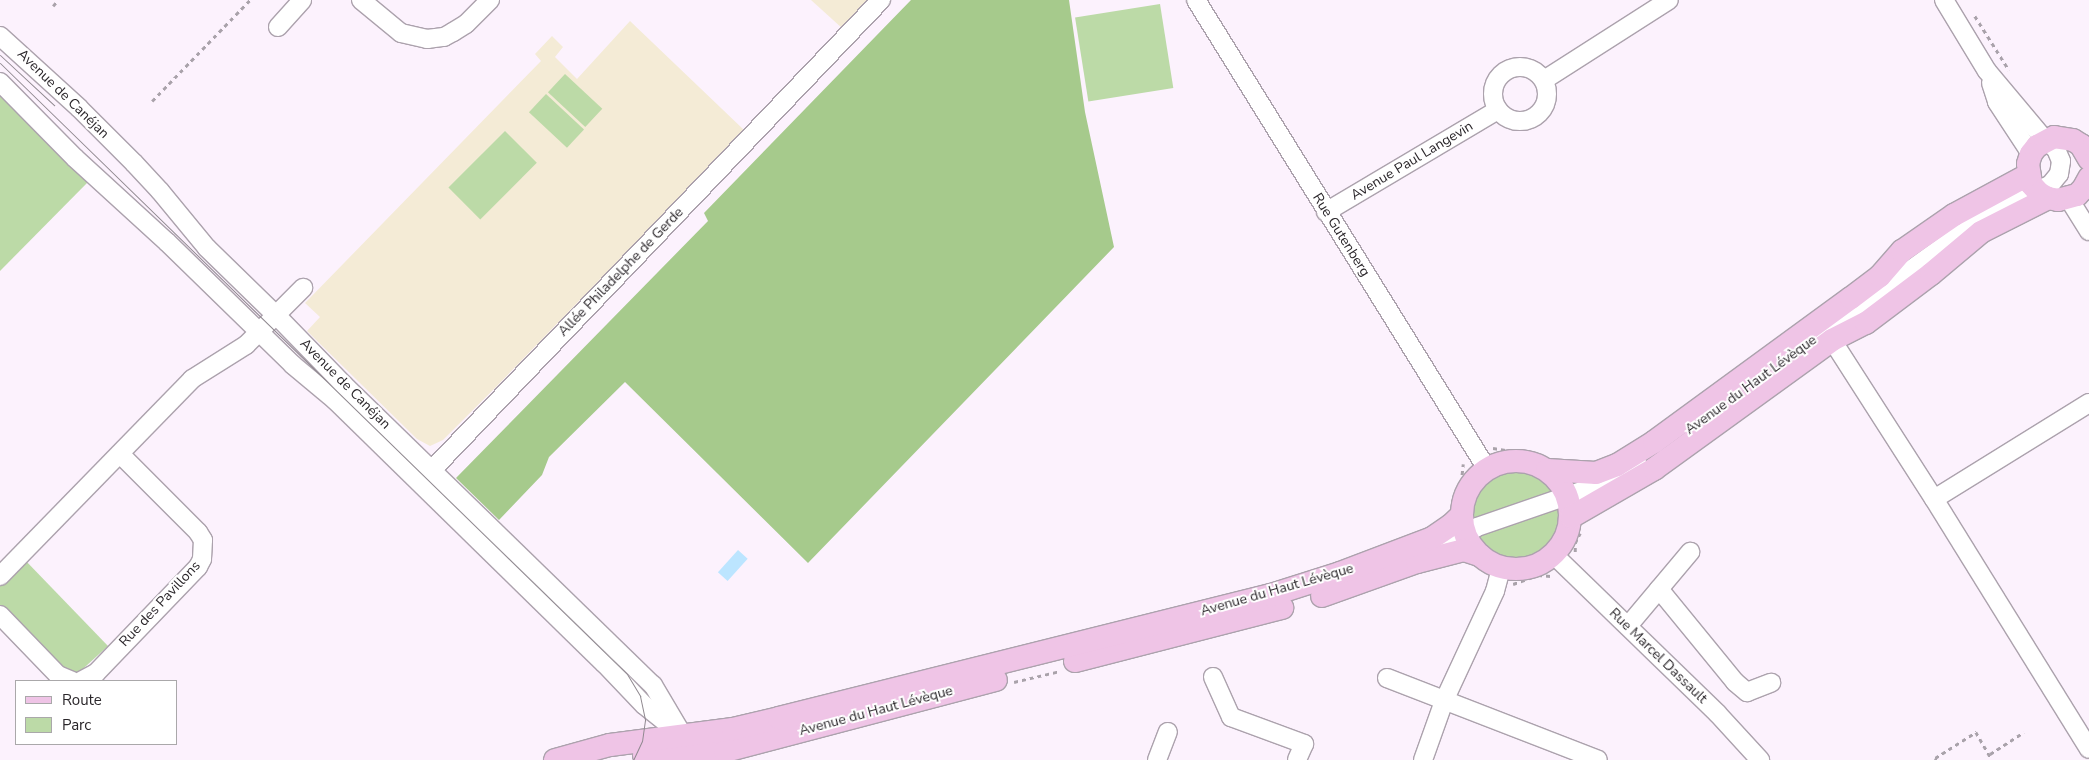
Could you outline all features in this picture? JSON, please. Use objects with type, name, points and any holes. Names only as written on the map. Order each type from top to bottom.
[{"type":"main road","points":[[2086,149],[2064,137],[2034,181],[2084,189],[2089,178]]},
{"type":"main road","name":"Avenue du Haut Lévèque","points":[[1569,507],[1654,469],[1832,340],[1866,323],[1931,274],[1955,251],[1981,232],[2034,181]]},
{"type":"main road","name":"Avenue du Haut Lévèque","points":[[1547,470],[1596,473],[1617,465],[1654,442],[1851,298],[1880,276],[1902,251],[1954,215],[2034,181]]},
{"type":"main road","points":[[1517,460],[1533,463],[1547,470],[1559,481],[1569,507],[1566,537],[1554,566],[1538,565],[1520,570],[1506,577],[1479,555],[1462,522],[1465,497],[1473,482],[1487,469],[1501,463],[1517,460]]},
{"type":"main road","name":"Avenue du Haut Lévèque","points":[[609,760],[691,750],[779,718],[1097,639],[1308,584],[1432,538],[1462,522]]},
{"type":"main road","name":"Avenue du Haut Lévèque","points":[[555,760],[610,745],[725,751],[1305,601],[1416,562],[1464,550],[1479,555]]},
{"type":"street","points":[[278,28],[302,0]]},
{"type":"street","points":[[362,0],[400,33],[427,39],[444,37],[460,28],[490,0]]},
{"type":"street","name":"Allée Philadelphe de Gerde","points":[[432,470],[881,0]]},
{"type":"street","name":"Rue Gutenberg","points":[[1196,0],[1487,469]]},
{"type":"street","points":[[1544,80],[1669,0]]},
{"type":"street","points":[[1944,0],[1987,71],[1998,102],[2034,181],[2089,231]]},
{"type":"street","name":"Avenue de Canéjan","points":[[0,36],[72,102],[134,163],[207,248],[276,315],[344,386],[657,690],[691,750]]},
{"type":"street","points":[[1513,67],[1531,68],[1544,80],[1547,88],[1544,106],[1532,118],[1513,120],[1498,110],[1492,93],[1494,84],[1505,70],[1513,67]]},
{"type":"street","name":"Avenue de Canéjan","points":[[0,82],[75,158],[167,242],[293,365],[342,406],[691,750]]},
{"type":"street","name":"Avenue Paul Langevin","points":[[1326,212],[1498,110]]},
{"type":"street","name":"Avenue du Haut Lévèque","points":[[1140,644],[1174,628],[1296,597],[1382,567],[1462,522],[1569,507],[1639,466],[2034,181]]},
{"type":"street","points":[[0,576],[192,379],[246,345],[303,288]]},
{"type":"street","points":[[1832,340],[2089,748]]},
{"type":"street","points":[[1934,500],[2089,403]]},
{"type":"street","name":"Rue des Pavillons","points":[[83,680],[96,673],[198,567],[202,559],[203,540],[198,532],[120,454]]},
{"type":"street","points":[[1628,626],[1690,552]]},
{"type":"street","name":"Rue Marcel Dassault","points":[[1554,566],[1628,626],[1717,713],[1760,760]]},
{"type":"street","points":[[1423,760],[1444,701],[1495,591],[1506,577]]},
{"type":"street","points":[[1659,590],[1735,682],[1747,692],[1772,683]]},
{"type":"street","points":[[0,615],[58,675],[70,680]]},
{"type":"street","points":[[1213,677],[1231,717],[1304,744],[1297,760]]},
{"type":"street","points":[[1386,678],[1598,760]]},
{"type":"street","points":[[1157,760],[1168,732]]},
{"type":"path","points":[[53,6],[58,0]]},
{"type":"path","points":[[152,101],[250,0]]},
{"type":"path","points":[[1970,8],[2011,73]]},
{"type":"path","points":[[1462,522],[1463,461]]},
{"type":"path","points":[[1506,577],[1518,581],[1543,575],[1554,566]]},
{"type":"path","points":[[1936,760],[1935,758],[1976,732],[1992,760]]},
{"type":"path","points":[[1990,754],[2024,732]]},
{"type":"shaded area","points":[[811,0],[871,0],[843,29]]},
{"type":"shaded area","points":[[630,21],[744,130],[497,386],[443,440],[430,446],[417,439],[307,331],[320,317],[305,303],[541,61],[535,54],[552,36],[563,47],[555,57],[577,79]]},
{"type":"green space","points":[[911,0],[1069,0],[1085,112],[1114,247],[808,563],[625,382],[549,457],[542,475],[499,520],[456,478],[708,221],[704,213]]},
{"type":"green space","points":[[1160,4],[1173,88],[1088,101],[1075,17]]},
{"type":"green space","points":[[565,74],[602,109],[585,127],[548,92]]},
{"type":"green space","points":[[546,94],[584,129],[567,148],[529,112]]},
{"type":"green space","points":[[0,96],[88,182],[0,271]]},
{"type":"green space","points":[[505,131],[537,163],[480,219],[448,188]]},
{"type":"green space","points":[[1517,470],[1539,475],[1547,481],[1555,493],[1472,520],[1472,506],[1482,487],[1498,475]]},
{"type":"green space","points":[[1561,506],[1563,516],[1557,537],[1544,552],[1535,556],[1522,560],[1501,558],[1485,548],[1475,535]]},
{"type":"green space","points":[[24,559],[108,646],[74,677],[67,676],[0,608],[0,585]]},
{"type":"water","points":[[738,550],[748,559],[728,581],[718,572]]},
{"type":"tram line","points":[[0,55],[54,105]]},
{"type":"tram line","points":[[0,63],[627,674],[640,696],[645,720],[642,741],[633,760]]}]
